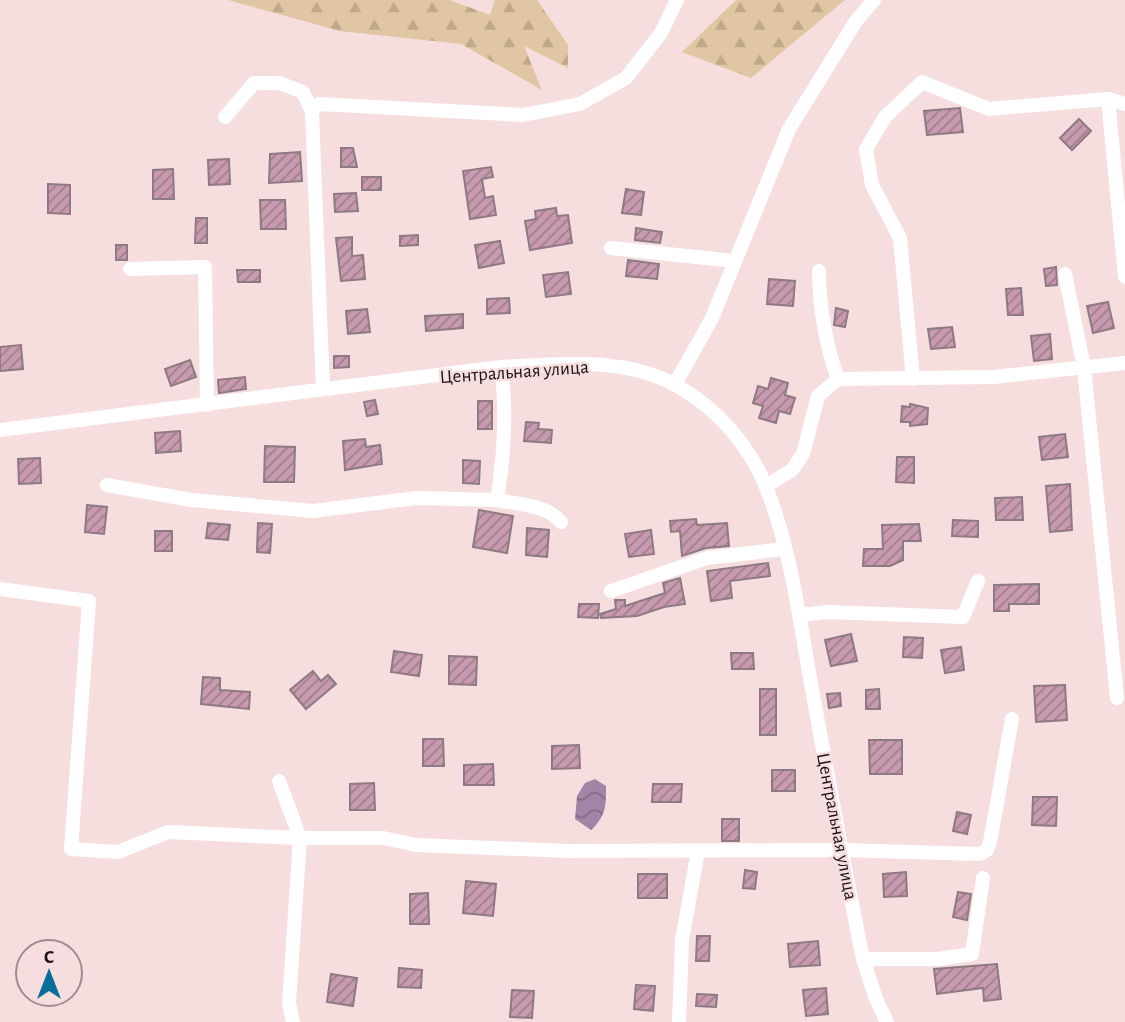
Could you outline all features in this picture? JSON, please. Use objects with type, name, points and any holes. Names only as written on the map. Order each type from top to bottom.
[{"type":"street","points":[[312,112],[319,104],[523,115],[580,104],[626,78],[661,33],[677,0]]},
{"type":"street","points":[[675,384],[712,318],[789,129],[856,21],[874,0]]},
{"type":"street","points":[[913,379],[900,238],[872,184],[866,149],[885,117],[922,82],[989,109],[1108,99],[1125,104]]},
{"type":"street","points":[[225,117],[254,83],[279,83],[303,92],[312,112],[323,389]]},
{"type":"street","points":[[1108,99],[1125,277]]},
{"type":"street","points":[[611,248],[734,261]]},
{"type":"street","points":[[130,269],[205,267],[207,405]]},
{"type":"street","points":[[818,271],[819,299],[831,360],[838,379]]},
{"type":"street","points":[[1065,274],[1084,368],[1117,698]]},
{"type":"street","name":"Центральная улица","points":[[0,430],[501,367],[563,363],[637,371],[675,384],[701,400],[727,424],[746,449],[766,486],[799,615],[863,959],[887,1022]]},
{"type":"street","points":[[766,486],[792,470],[803,454],[818,396],[838,379],[993,377],[1125,363]]},
{"type":"street","points":[[497,500],[501,474],[504,388],[501,367]]},
{"type":"street","points":[[107,485],[191,500],[313,512],[415,498],[497,500],[544,510],[554,514],[561,522]]},
{"type":"street","points":[[611,591],[707,558],[784,549]]},
{"type":"street","points":[[799,615],[827,612],[963,617],[978,581]]},
{"type":"street","points":[[0,590],[89,601],[71,849],[118,852],[168,832],[300,838],[383,838],[416,845],[569,851],[841,850],[980,854],[987,850],[990,842],[1012,719]]},
{"type":"street","points":[[279,781],[300,838],[289,1003],[293,1022]]},
{"type":"street","points":[[679,1022],[682,940],[698,851]]},
{"type":"street","points":[[863,959],[937,959],[972,954],[983,877]]},
{"type":"green space","points":[[228,0],[450,0],[490,15],[495,0],[537,0],[568,45],[568,68],[524,46],[542,90],[461,44],[340,31]]},
{"type":"green space","points":[[736,0],[845,0],[751,78],[682,52]]},
{"type":"water","points":[[595,779],[606,786],[606,799],[602,815],[591,830],[575,819],[577,796],[585,783]]},
{"type":"building","points":[[960,108],[963,132],[927,135],[924,111]]},
{"type":"building","points":[[1079,119],[1091,131],[1072,150],[1060,138]]},
{"type":"building","points":[[341,148],[353,148],[357,167],[341,167]]},
{"type":"building","points":[[300,152],[302,181],[269,183],[270,154]]},
{"type":"building","points":[[229,159],[230,184],[209,185],[208,160]]},
{"type":"building","points":[[491,167],[493,177],[482,179],[485,198],[493,196],[496,215],[470,219],[463,171]]},
{"type":"building","points":[[173,169],[174,199],[153,199],[153,170]]},
{"type":"building","points":[[362,177],[381,177],[381,190],[362,190]]},
{"type":"building","points":[[48,184],[70,185],[70,214],[48,213]]},
{"type":"building","points":[[626,189],[644,192],[641,215],[622,213]]},
{"type":"building","points":[[356,193],[358,211],[335,212],[334,194]]},
{"type":"building","points":[[260,200],[285,200],[286,229],[261,229]]},
{"type":"building","points":[[556,208],[557,216],[568,215],[572,243],[530,250],[525,221],[536,219],[535,211]]},
{"type":"building","points":[[196,218],[207,218],[207,243],[195,243]]},
{"type":"building","points":[[636,228],[662,232],[660,243],[635,240]]},
{"type":"building","points":[[418,235],[418,245],[400,246],[400,236]]},
{"type":"building","points":[[352,237],[352,256],[363,255],[365,279],[341,281],[336,238]]},
{"type":"building","points":[[500,241],[504,263],[479,268],[475,245]]},
{"type":"building","points":[[116,245],[127,245],[127,260],[116,260]]},
{"type":"building","points":[[628,260],[659,264],[657,279],[626,276]]},
{"type":"building","points":[[1056,267],[1057,285],[1046,286],[1044,269]]},
{"type":"building","points":[[237,270],[260,270],[260,282],[238,282]]},
{"type":"building","points":[[568,272],[571,294],[546,297],[543,275]]},
{"type":"building","points":[[769,279],[795,281],[793,306],[767,304]]},
{"type":"building","points":[[1021,288],[1023,315],[1008,315],[1006,289]]},
{"type":"building","points":[[509,298],[510,313],[487,314],[487,299]]},
{"type":"building","points":[[1108,302],[1114,328],[1093,333],[1087,306]]},
{"type":"building","points":[[836,308],[848,311],[845,327],[834,325]]},
{"type":"building","points":[[367,309],[370,332],[348,334],[346,311]]},
{"type":"building","points":[[463,314],[463,328],[426,331],[425,316]]},
{"type":"building","points":[[952,327],[955,347],[931,349],[928,329]]},
{"type":"building","points":[[1050,334],[1052,359],[1034,361],[1031,336]]},
{"type":"building","points":[[21,345],[23,369],[0,371],[0,347]]},
{"type":"building","points":[[334,356],[349,356],[349,367],[334,368]]},
{"type":"building","points":[[190,360],[196,377],[171,386],[165,369]]},
{"type":"building","points":[[245,377],[246,389],[219,393],[218,380]]},
{"type":"building","points":[[771,378],[788,383],[785,395],[795,398],[790,414],[779,411],[776,423],[759,418],[763,406],[753,403],[758,386],[768,389]]},
{"type":"building","points":[[375,400],[378,414],[367,416],[364,402]]},
{"type":"building","points":[[478,401],[492,401],[492,429],[478,429]]},
{"type":"building","points":[[910,404],[928,408],[927,424],[910,426],[910,422],[901,422],[902,406],[910,407]]},
{"type":"building","points":[[526,422],[539,423],[538,429],[552,430],[551,443],[524,441]]},
{"type":"building","points":[[180,431],[181,451],[156,453],[155,433]]},
{"type":"building","points":[[1065,434],[1068,457],[1042,460],[1039,437]]},
{"type":"building","points":[[365,439],[366,447],[380,445],[382,464],[345,470],[343,441]]},
{"type":"building","points":[[265,446],[295,447],[294,482],[264,482]]},
{"type":"building","points":[[897,457],[914,457],[914,483],[896,482]]},
{"type":"building","points":[[40,458],[41,483],[19,484],[18,459]]},
{"type":"building","points":[[463,460],[480,461],[479,484],[463,483]]},
{"type":"building","points":[[1070,484],[1072,530],[1050,532],[1046,486]]},
{"type":"building","points":[[1022,497],[1023,520],[996,520],[995,498]]},
{"type":"building","points":[[87,505],[107,507],[104,534],[85,532]]},
{"type":"building","points":[[479,510],[513,516],[507,553],[473,547]]},
{"type":"building","points":[[696,519],[697,525],[727,523],[729,546],[706,548],[682,556],[680,531],[671,532],[670,521]]},
{"type":"building","points":[[953,520],[978,521],[978,537],[952,536]]},
{"type":"building","points":[[208,523],[230,525],[228,540],[206,538]]},
{"type":"building","points":[[258,523],[272,524],[270,553],[257,552]]},
{"type":"building","points":[[919,524],[921,541],[903,541],[903,560],[890,566],[863,566],[864,549],[883,549],[882,525]]},
{"type":"building","points":[[527,528],[549,530],[547,557],[526,555]]},
{"type":"building","points":[[651,530],[654,554],[629,557],[625,534]]},
{"type":"building","points":[[155,531],[172,531],[172,551],[155,551]]},
{"type":"building","points":[[768,563],[770,576],[730,581],[732,598],[711,601],[707,571]]},
{"type":"building","points":[[680,578],[685,604],[664,607],[637,616],[601,618],[600,614],[616,609],[615,600],[625,600],[625,606],[665,593],[663,583]]},
{"type":"building","points":[[1039,584],[1039,604],[1009,604],[1009,611],[994,611],[994,585]]},
{"type":"building","points":[[579,604],[599,604],[598,618],[578,617]]},
{"type":"building","points":[[851,634],[857,661],[831,666],[825,640]]},
{"type":"building","points":[[904,637],[923,638],[922,658],[903,657]]},
{"type":"building","points":[[961,647],[964,670],[945,673],[941,650]]},
{"type":"building","points":[[394,651],[422,655],[419,676],[391,672]]},
{"type":"building","points":[[731,653],[753,653],[754,669],[732,669]]},
{"type":"building","points":[[449,656],[477,657],[476,685],[449,684]]},
{"type":"building","points":[[313,671],[321,681],[328,675],[336,684],[306,709],[290,690]]},
{"type":"building","points":[[203,677],[220,678],[220,690],[250,692],[249,709],[201,704]]},
{"type":"building","points":[[1065,685],[1067,720],[1036,722],[1034,686]]},
{"type":"building","points":[[760,689],[776,689],[776,735],[760,735]]},
{"type":"building","points":[[879,689],[880,709],[866,709],[866,690]]},
{"type":"building","points":[[840,693],[841,706],[829,708],[827,694]]},
{"type":"building","points":[[423,739],[443,739],[444,766],[423,766]]},
{"type":"building","points":[[869,740],[902,740],[902,774],[870,774]]},
{"type":"building","points":[[579,745],[580,768],[552,769],[552,746]]},
{"type":"building","points":[[493,764],[494,785],[464,785],[464,765]]},
{"type":"building","points":[[772,770],[795,770],[795,791],[772,791]]},
{"type":"building","points":[[374,783],[375,810],[350,810],[350,784]]},
{"type":"building","points":[[653,784],[682,784],[681,802],[652,802]]},
{"type":"building","points":[[1033,797],[1057,797],[1056,826],[1032,825]]},
{"type":"building","points":[[957,812],[971,815],[967,834],[953,831]]},
{"type":"building","points":[[722,819],[739,819],[739,841],[722,841]]},
{"type":"building","points":[[745,870],[757,872],[755,889],[743,888]]},
{"type":"building","points":[[906,872],[907,896],[884,897],[883,874]]},
{"type":"building","points":[[638,874],[667,874],[667,898],[638,898]]},
{"type":"building","points":[[466,881],[496,884],[493,916],[463,913]]},
{"type":"building","points":[[958,892],[971,894],[967,920],[953,917]]},
{"type":"building","points":[[428,893],[429,924],[410,924],[410,894]]},
{"type":"building","points":[[697,936],[710,936],[709,961],[696,961]]},
{"type":"building","points":[[818,941],[820,965],[790,967],[788,944]]},
{"type":"building","points":[[997,964],[1001,999],[984,1001],[983,988],[937,994],[934,969]]},
{"type":"building","points":[[399,968],[422,970],[421,988],[398,987]]},
{"type":"building","points":[[331,974],[357,978],[353,1006],[327,1002]]},
{"type":"building","points":[[636,985],[655,986],[653,1011],[634,1009]]},
{"type":"building","points":[[826,988],[828,1014],[806,1016],[803,990]]},
{"type":"building","points":[[512,990],[534,991],[532,1018],[510,1017]]},
{"type":"building","points":[[697,994],[717,995],[716,1007],[696,1006]]}]
